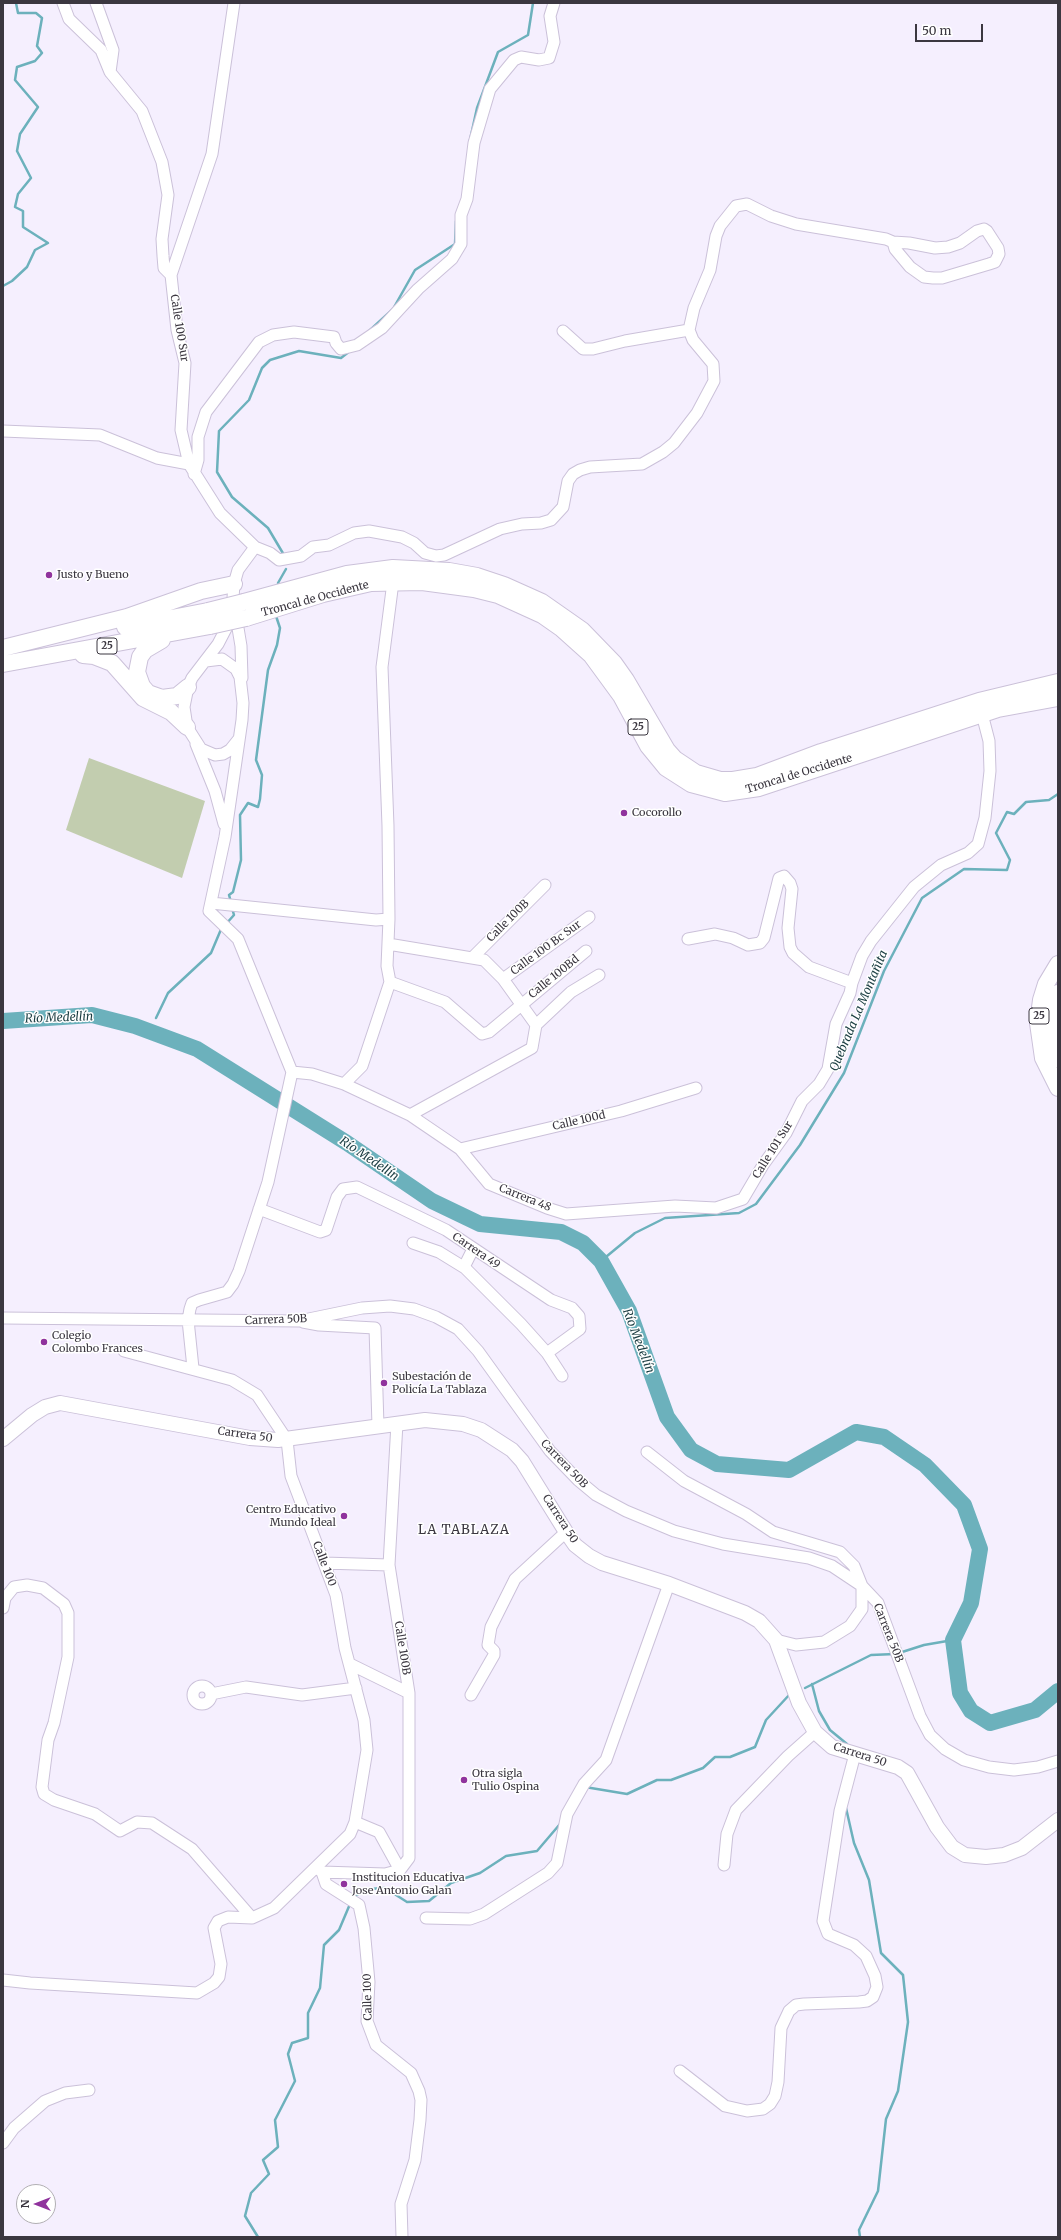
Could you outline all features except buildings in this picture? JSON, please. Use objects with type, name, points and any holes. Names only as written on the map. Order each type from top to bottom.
[{"type":"highway","name":"Troncal de Occidente","points":[[3,664],[169,635],[209,619],[241,610],[347,574],[393,568],[449,571],[477,576],[504,585],[542,602],[582,630],[609,658],[626,680],[666,750],[685,767],[696,773],[720,780],[739,780],[758,776],[821,752],[979,701],[1058,682]]},
{"type":"highway","name":"Troncal de Occidente","points":[[241,610],[348,588],[393,582],[422,582],[474,589],[504,598],[542,615],[577,641],[604,671],[621,696],[648,746],[661,763],[678,777],[691,784],[713,791],[736,793],[759,788],[982,714],[1032,701],[1054,698]]},
{"type":"highway","points":[[3,648],[128,617],[201,592],[234,584]]},
{"type":"highway","name":"Troncal de Occidente","points":[[3,648],[209,619]]},
{"type":"highway","points":[[169,635],[142,654],[137,665],[138,678],[148,693],[162,698],[177,696],[188,687]]},
{"type":"highway","points":[[58,655],[94,656],[108,661],[120,670],[131,686],[143,698],[171,712],[187,727]]},
{"type":"highway","name":"25","points":[[1058,964],[1046,984],[1041,1000],[1038,1023],[1043,1058],[1058,1088]]},
{"type":"highway","name":"25","points":[[1058,993],[1052,1019],[1053,1044],[1058,1059]]},
{"type":"main road","name":"Carrera 50","points":[[3,1440],[32,1415],[45,1407],[60,1403],[250,1438],[287,1440],[425,1420],[463,1424],[494,1438],[512,1450],[522,1461],[575,1545],[589,1556],[602,1563],[669,1584],[746,1613],[758,1621],[776,1640],[799,1703],[815,1732],[832,1747],[898,1767],[907,1773],[937,1827],[952,1847],[965,1855],[986,1857],[1004,1855],[1022,1848],[1058,1820]]},
{"type":"street","points":[[63,3],[69,19],[101,50],[110,72],[142,111],[162,162],[168,195],[162,239],[164,268],[171,275]]},
{"type":"street","points":[[96,3],[113,50],[110,72]]},
{"type":"street","name":"Calle 100 Sur","points":[[234,3],[212,154],[171,275],[177,330],[185,363],[181,430],[192,469],[220,513],[255,547],[270,553],[279,560],[301,556],[313,547],[335,543],[354,533],[376,531],[402,537],[414,543],[425,553],[440,556],[455,551],[500,529],[522,524],[541,523],[551,520],[563,507],[565,490],[573,474],[590,467],[633,465],[652,459],[674,442],[697,413],[712,386],[715,375],[713,364],[693,340],[689,330]]},
{"type":"street","points":[[3,431],[100,435],[157,458],[192,469],[198,460],[198,437],[206,412],[259,342],[273,335],[294,332],[334,337],[336,343],[341,349],[357,345],[382,328],[418,289],[452,259],[461,244],[461,214],[467,199],[474,143],[490,89],[514,60],[521,57],[539,60],[549,58],[554,42],[550,16],[554,3]]},
{"type":"street","points":[[563,331],[583,349],[593,349],[625,341],[689,330],[694,308],[710,270],[716,236],[720,226],[736,206],[747,204],[771,216],[796,224],[876,237],[893,242],[909,242],[934,248],[948,247],[960,242],[977,230],[984,229],[998,248],[999,254],[998,258],[989,264],[942,278],[933,278],[924,276],[910,267],[895,249],[893,242]]},
{"type":"street","points":[[193,1368],[188,1320],[192,1303],[227,1292],[233,1284],[268,1182],[292,1072],[238,938],[209,911],[225,837],[242,720],[241,610],[234,584],[238,570],[255,547]]},
{"type":"street","points":[[344,1084],[362,1066],[390,982],[388,944],[388,826],[382,666],[393,582]]},
{"type":"street","points":[[225,837],[220,806],[187,727],[184,707],[188,687],[192,678],[206,661],[241,610]]},
{"type":"street","points":[[206,661],[214,658],[230,663],[240,676],[241,685]]},
{"type":"street","name":"Calle 101 Sur","points":[[743,1199],[763,1165],[786,1133],[802,1101],[819,1084],[828,1069],[836,1024],[850,993],[862,956],[871,941],[914,887],[940,865],[968,853],[978,844],[985,818],[990,771],[989,741],[982,714]]},
{"type":"street","points":[[195,744],[207,753],[215,755],[230,750],[239,738]]},
{"type":"street","points":[[688,939],[715,934],[733,938],[748,944],[760,943],[764,938],[778,878],[784,876],[790,883],[792,889],[788,928],[790,947],[793,953],[809,967],[852,983]]},
{"type":"street","name":"Calle 100B","points":[[472,958],[545,885]]},
{"type":"street","points":[[211,903],[236,904],[376,920],[389,919]]},
{"type":"street","name":"Calle 100 Bc Sur","points":[[503,979],[589,917]]},
{"type":"street","points":[[388,944],[484,960],[503,979],[522,1003],[536,1025]]},
{"type":"street","name":"Calle 100Bd","points":[[390,982],[445,1002],[482,1034],[489,1032],[586,951]]},
{"type":"street","points":[[410,1115],[532,1048],[536,1025],[571,992],[599,975]]},
{"type":"street","name":"Carrera 48","points":[[292,1072],[312,1074],[344,1084],[410,1115],[460,1149],[489,1184],[547,1208],[566,1214],[675,1206],[716,1208],[743,1199]]},
{"type":"street","name":"Calle 100d","points":[[460,1149],[621,1111],[696,1088]]},
{"type":"street","name":"Carrera 49","points":[[259,1209],[320,1232],[326,1230],[337,1197],[342,1189],[357,1188],[446,1230],[551,1300],[572,1308],[579,1316],[580,1329],[547,1353]]},
{"type":"street","name":"Carrera 49","points":[[413,1243],[440,1252],[464,1267],[521,1324],[547,1353],[562,1376]]},
{"type":"street","points":[[464,1267],[473,1249]]},
{"type":"street","name":"Carrera 50B","points":[[3,1318],[299,1321],[362,1308],[390,1306],[414,1309],[436,1317],[458,1329],[478,1351],[550,1451],[578,1480],[596,1495],[626,1511],[674,1531],[723,1544],[809,1558],[832,1566],[862,1586],[878,1603],[920,1716],[930,1735],[945,1749],[964,1760],[989,1767],[1014,1770],[1038,1767],[1058,1761]]},
{"type":"street","points":[[299,1321],[319,1325],[375,1328],[378,1426]]},
{"type":"street","name":"Calle 100","points":[[124,1351],[193,1368],[232,1380],[257,1395],[287,1440],[291,1476],[336,1595],[345,1648],[364,1720],[367,1750],[355,1822],[350,1834],[319,1870],[326,1884],[358,1905],[364,1928],[369,1982],[367,2021],[376,2045],[411,2073],[421,2100],[415,2160],[401,2204],[402,2237]]},
{"type":"street","name":"Calle 100B","points":[[397,1423],[389,1565],[409,1693],[408,1858],[400,1870]]},
{"type":"street","points":[[647,1452],[684,1481],[746,1514],[773,1532],[840,1552],[854,1566],[862,1586],[862,1609],[850,1626],[840,1634],[824,1642],[796,1645],[776,1640]]},
{"type":"street","points":[[471,1695],[494,1655],[494,1651],[488,1645],[491,1627],[515,1578],[566,1532]]},
{"type":"street","points":[[324,1563],[389,1565]]},
{"type":"street","points":[[426,1918],[470,1919],[477,1917],[548,1874],[557,1863],[564,1824],[571,1805],[583,1786],[606,1760],[609,1754],[669,1584]]},
{"type":"street","points":[[3,1608],[5,1598],[14,1587],[27,1585],[43,1588],[64,1604],[68,1613],[68,1656],[54,1723],[48,1740],[42,1787],[44,1794],[54,1800],[95,1814],[120,1831],[137,1822],[152,1823],[192,1849],[252,1918]]},
{"type":"street","points":[[350,1664],[409,1693]]},
{"type":"street","points":[[211,1694],[246,1687],[302,1695],[356,1688]]},
{"type":"street","points":[[724,1865],[727,1834],[736,1810],[788,1756],[815,1732]]},
{"type":"street","points":[[680,2071],[725,2106],[747,2111],[763,2109],[770,2104],[775,2096],[778,2082],[781,2028],[789,2011],[796,2005],[867,2001],[876,1992],[875,1976],[866,1956],[854,1945],[828,1934],[823,1921],[840,1811],[855,1754]]},
{"type":"street","points":[[3,1980],[197,1993],[214,1983],[219,1977],[221,1964],[214,1928],[218,1921],[228,1917],[252,1918],[274,1908],[319,1870],[385,1874],[400,1870],[379,1832],[355,1822]]},
{"type":"street","points":[[3,2143],[14,2128],[45,2102],[65,2093],[89,2090]]},
{"type":"green space","points":[[89,758],[205,801],[182,878],[66,830]]},
{"type":"waterway","points":[[3,286],[12,281],[27,267],[35,250],[48,243],[23,227],[23,211],[15,207],[18,194],[31,178],[17,151],[20,134],[38,107],[15,80],[17,67],[35,61],[42,53],[37,46],[42,18],[36,13],[18,13],[16,3]]},
{"type":"waterway","points":[[470,140],[477,108],[498,52],[528,35],[533,3]]},
{"type":"waterway","points":[[369,331],[393,309],[415,270],[455,244],[456,221]]},
{"type":"waterway","points":[[284,555],[268,528],[232,497],[217,472],[219,431],[249,400],[262,368],[270,360],[299,351],[341,358],[350,351]]},
{"type":"waterway","points":[[278,583],[286,569]]},
{"type":"waterway","points":[[231,902],[229,895],[233,892],[241,860],[240,815],[248,803],[258,807],[260,799],[262,775],[256,760],[268,670],[277,645],[280,628],[276,616]]},
{"type":"waterway","name":"Quebrada La Montañita","points":[[601,1261],[635,1233],[665,1218],[739,1213],[756,1204],[800,1145],[844,1073],[884,971],[922,898],[964,869],[1007,870],[1010,860],[996,833],[1007,812],[1014,814],[1026,802],[1049,800],[1058,794]]},
{"type":"waterway","points":[[226,924],[234,915],[232,908]]},
{"type":"waterway","points":[[156,1018],[168,993],[211,953],[222,927]]},
{"type":"waterway","name":"Río Medellín","points":[[3,1021],[92,1015],[135,1026],[197,1049],[347,1143],[432,1201],[480,1224],[561,1232],[583,1243],[601,1261],[629,1311],[667,1417],[691,1450],[717,1464],[789,1470],[856,1432],[884,1437],[925,1465],[964,1505],[980,1549],[971,1603],[953,1640],[960,1693],[971,1711],[990,1723],[1035,1710],[1058,1691]]},
{"type":"waterway","points":[[899,1653],[924,1645],[953,1640]]},
{"type":"waterway","points":[[805,1688],[871,1655],[895,1654]]},
{"type":"waterway","points":[[812,1684],[819,1711],[830,1730],[847,1744]]},
{"type":"waterway","points":[[585,1787],[627,1794],[657,1780],[671,1780],[703,1768],[715,1757],[730,1757],[755,1747],[766,1720],[790,1694]]},
{"type":"waterway","points":[[846,1808],[854,1843],[869,1880],[881,1953],[903,1975],[908,2022],[898,2091],[886,2119],[878,2191],[859,2230],[860,2237]]},
{"type":"waterway","points":[[353,1897],[369,1889],[385,1888],[407,1902],[429,1901],[451,1883],[480,1873],[506,1856],[537,1851],[560,1824]]},
{"type":"waterway","points":[[258,2237],[245,2216],[251,2193],[269,2174],[263,2160],[278,2147],[275,2120],[295,2081],[288,2054],[292,2043],[308,2038],[308,2013],[320,1988],[324,1945],[339,1930],[350,1904]]},
{"type":"place","name":"Justo y Bueno","points":[[49,575]]},
{"type":"place","name":"Cocorollo","points":[[624,813]]},
{"type":"place","name":"Colegio Colombo Frances","points":[[44,1342]]},
{"type":"place","name":"Subestación de Policía La Tablaza","points":[[384,1383]]},
{"type":"place","name":"Centro Educativo Mundo Ideal","points":[[344,1516]]},
{"type":"place","name":"Otra sigla Tulio Ospina","points":[[464,1780]]},
{"type":"place","name":"Institucion Educativa Jose Antonio Galan","points":[[344,1884]]},
{"type":"district","name":"LA TABLAZA","points":[[464,1530]]}]
